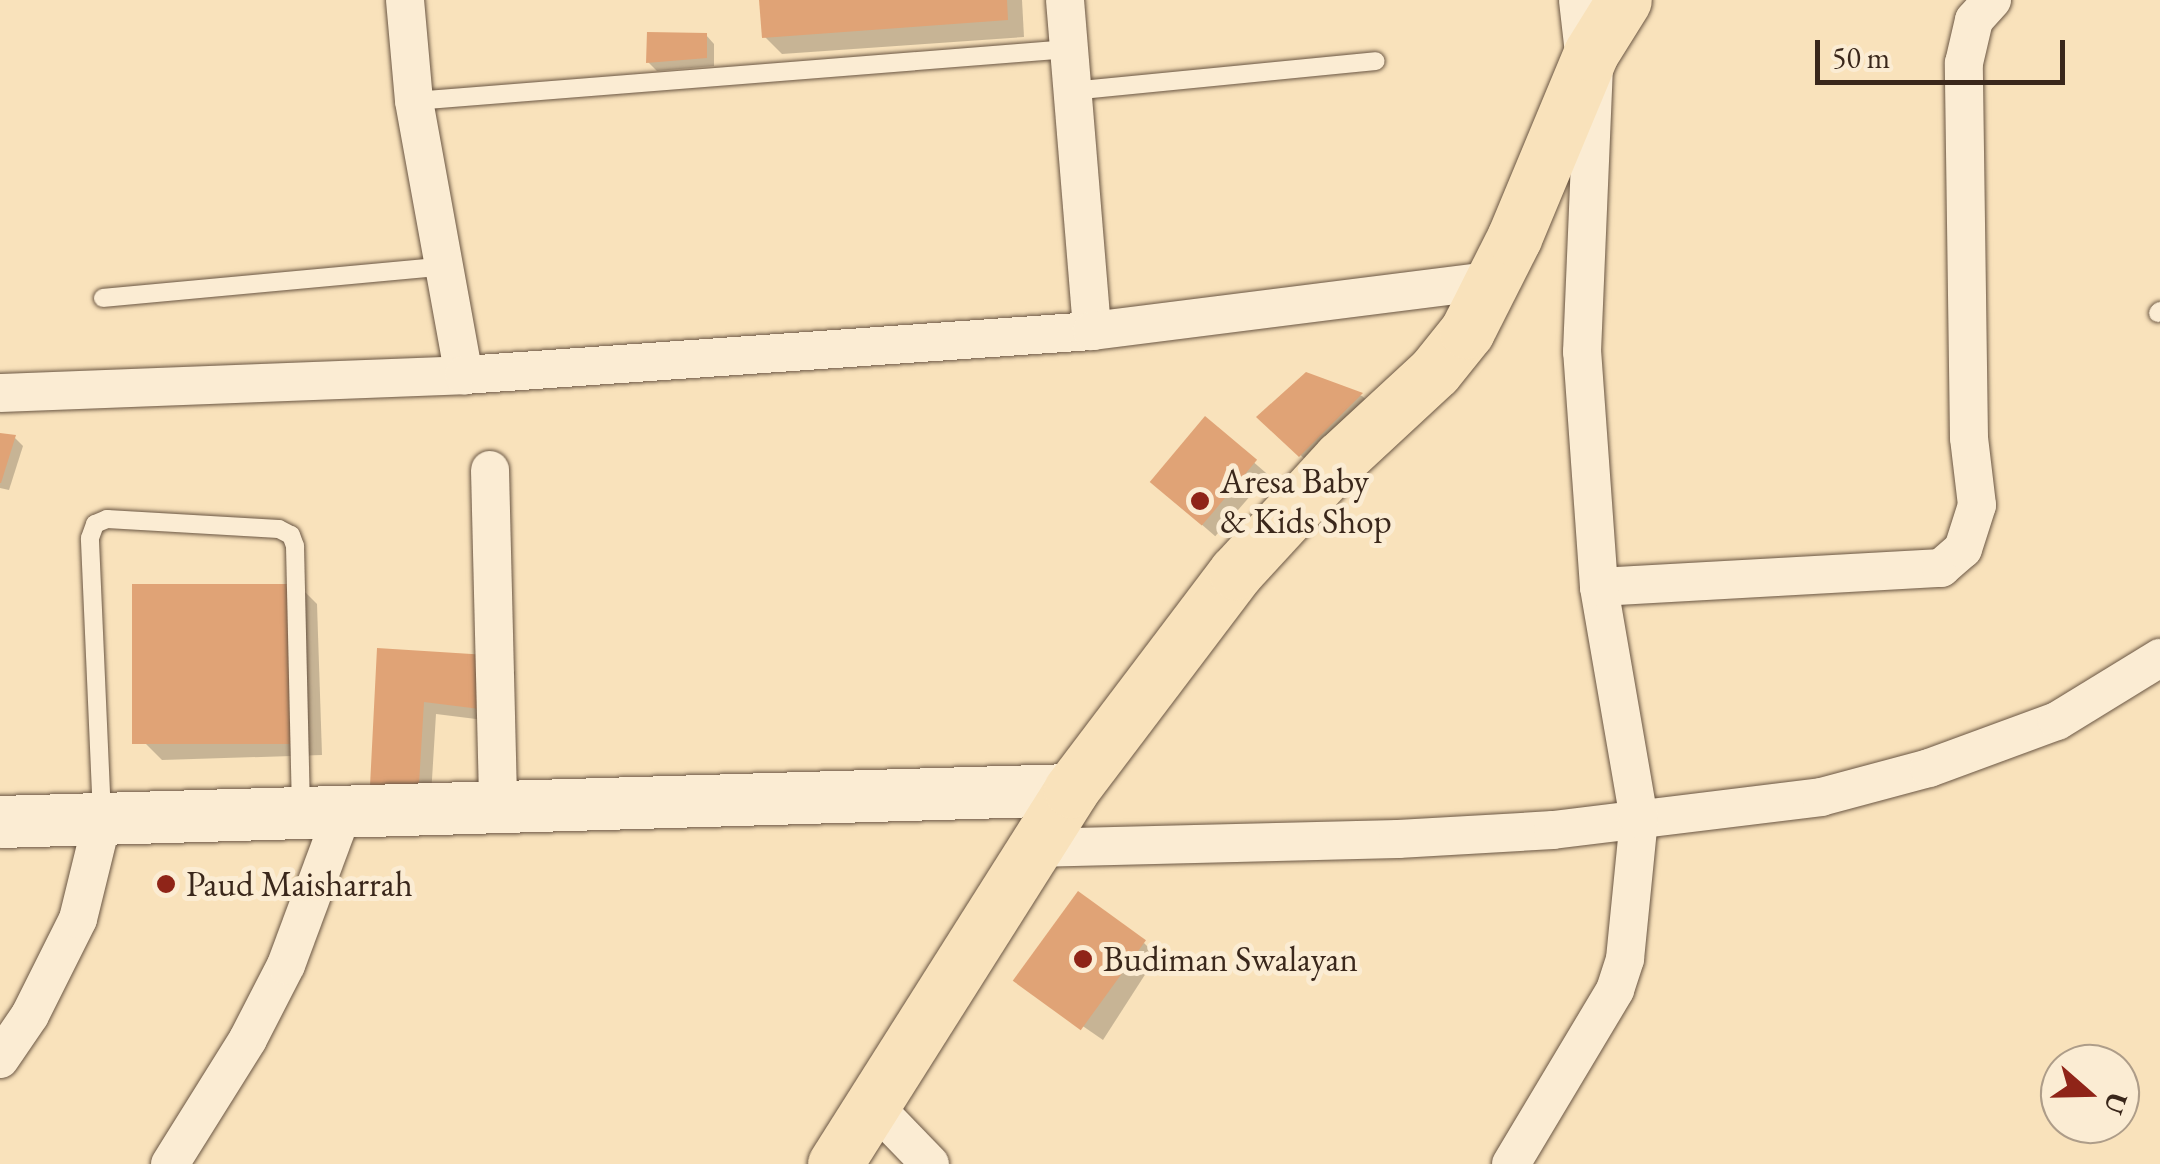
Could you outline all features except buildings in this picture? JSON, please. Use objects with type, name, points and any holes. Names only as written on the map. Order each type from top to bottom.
[{"type":"highway","points":[[835,1164],[1072,790],[1236,572],[1340,459],[1435,371],[1467,331],[1496,280],[1592,53],[1624,0]]},
{"type":"street","points":[[405,0],[414,100],[464,375]]},
{"type":"street","points":[[1065,0],[1092,331]]},
{"type":"street","points":[[1511,1164],[1614,990],[1625,959],[1639,819],[1599,587],[1582,352],[1595,74],[1584,0]]},
{"type":"street","points":[[1599,587],[1941,568],[1963,549],[1976,505],[1969,438],[1964,63],[1974,20],[1992,0]]},
{"type":"street","points":[[0,393],[464,375],[1092,331],[1496,280]]},
{"type":"street","points":[[490,470],[498,808]]},
{"type":"street","points":[[1033,848],[1398,839],[1639,819],[1821,797],[1929,768],[2057,720],[2160,658]]},
{"type":"street","points":[[0,822],[1072,790]]},
{"type":"street","points":[[170,1164],[248,1038],[286,965],[322,812]]},
{"type":"street","points":[[0,1059],[30,1016],[78,919],[102,821]]},
{"type":"street","points":[[872,1105],[930,1164]]},
{"type":"lane","points":[[414,100],[1069,49]]},
{"type":"lane","points":[[1071,91],[1376,61]]},
{"type":"lane","points":[[104,298],[446,266]]},
{"type":"lane","points":[[102,821],[90,538],[95,524],[107,518],[279,529],[291,535],[322,812]]},
{"type":"place","name":"Aresa Baby & Kids Shop","points":[[1200,501]]},
{"type":"place","name":"Paud Maisharrah","points":[[166,884]]},
{"type":"place","name":"Budiman Swalayan","points":[[1083,959]]}]
